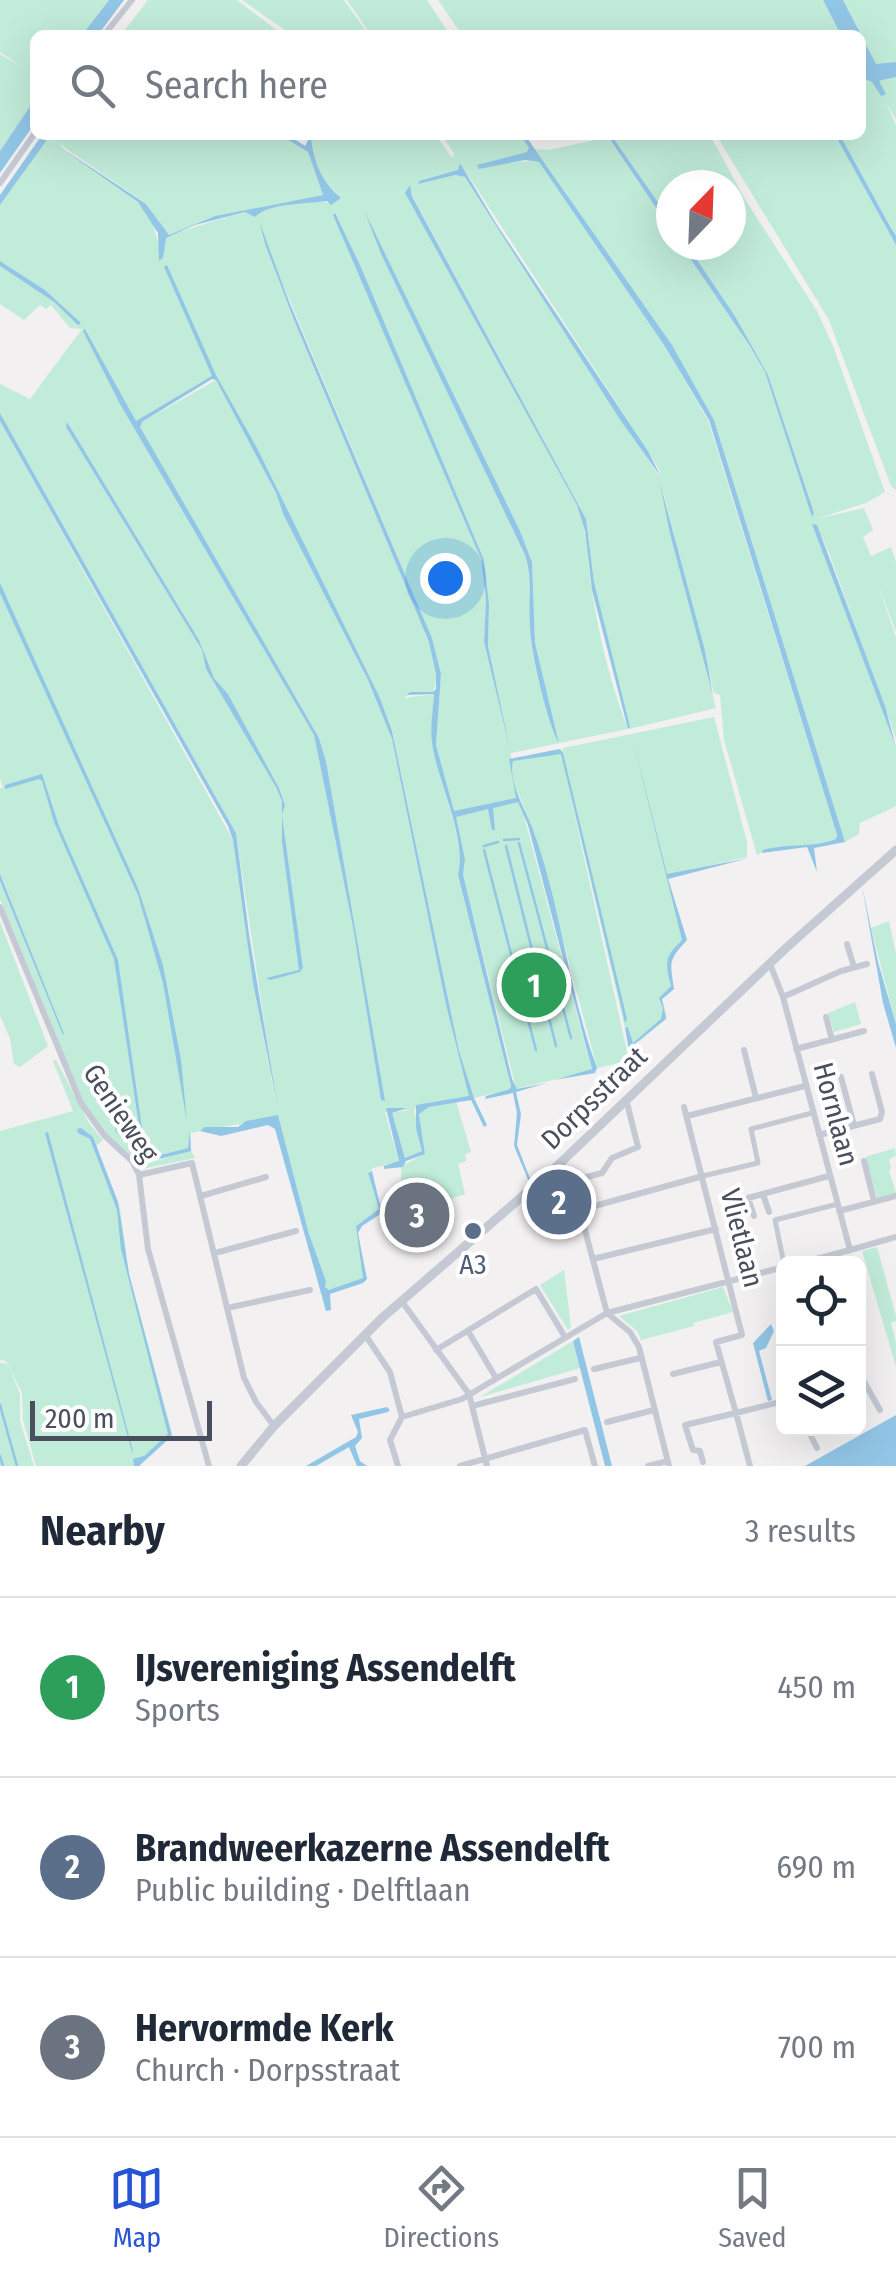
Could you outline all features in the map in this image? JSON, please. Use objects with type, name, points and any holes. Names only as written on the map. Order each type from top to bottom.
[{"type":"street","points":[[108,30],[132,0]]},
{"type":"street","points":[[0,183],[30,140]]},
{"type":"street","name":"Dorpsstraat","points":[[241,1466],[274,1426],[366,1336],[896,850]]},
{"type":"street","name":"Genieweg","points":[[0,908],[80,1103],[139,1174],[148,1249],[210,1466]]},
{"type":"street","points":[[848,944],[854,967]]},
{"type":"street","name":"Hornlaan","points":[[770,963],[783,997],[850,1250]]},
{"type":"street","points":[[783,997],[867,964]]},
{"type":"street","points":[[826,1017],[832,1040]]},
{"type":"street","points":[[796,1049],[864,1031]]},
{"type":"street","points":[[744,1050],[756,1098],[805,1086]]},
{"type":"street","points":[[819,1135],[882,1116],[872,1074]]},
{"type":"street","points":[[841,1077],[854,1126]]},
{"type":"street","points":[[572,1181],[602,1172],[612,1158],[638,1147],[626,1098]]},
{"type":"street","name":"Vlietlaan","points":[[721,1362],[716,1342],[742,1335],[686,1112],[756,1098]]},
{"type":"street","points":[[580,1210],[758,1164],[751,1130],[812,1113]]},
{"type":"street","points":[[864,1161],[874,1201]]},
{"type":"street","points":[[560,1162],[572,1181],[608,1313],[635,1337],[668,1464],[648,1466]]},
{"type":"street","points":[[139,1174],[192,1163],[247,1386],[274,1426]]},
{"type":"street","points":[[754,1216],[748,1198],[829,1176]]},
{"type":"street","points":[[200,1196],[266,1178]]},
{"type":"street","points":[[764,1194],[768,1212]]},
{"type":"street","points":[[782,1256],[776,1220],[896,1196]]},
{"type":"street","points":[[592,1259],[716,1228]]},
{"type":"street","points":[[215,1253],[296,1231]]},
{"type":"street","points":[[839,1256],[896,1236]]},
{"type":"street","points":[[402,1417],[469,1394],[608,1313],[776,1268]]},
{"type":"street","points":[[436,1350],[536,1289],[565,1337]]},
{"type":"street","points":[[227,1308],[310,1290]]},
{"type":"street","points":[[403,1303],[469,1394],[486,1463]]},
{"type":"street","points":[[468,1330],[496,1378]]},
{"type":"street","points":[[366,1336],[390,1372],[402,1417],[390,1440],[398,1466]]},
{"type":"street","points":[[594,1369],[640,1358]]},
{"type":"street","points":[[673,1374],[721,1362],[750,1466]]},
{"type":"street","points":[[472,1406],[574,1379]]},
{"type":"street","points":[[866,1386],[880,1410]]},
{"type":"street","points":[[703,1462],[700,1452],[693,1450],[686,1425],[776,1402]]},
{"type":"street","points":[[607,1422],[654,1410]]},
{"type":"street","points":[[460,1466],[486,1463],[585,1430],[595,1466]]},
{"type":"street","points":[[811,1436],[818,1448]]},
{"type":"green space","points":[[0,0],[109,0],[86,30],[30,30],[30,106],[0,151],[0,54],[23,68],[0,52]]},
{"type":"green space","points":[[148,0],[237,0],[276,30],[125,30]]},
{"type":"green space","points":[[242,0],[344,0],[365,30],[285,30]]},
{"type":"green space","points":[[347,0],[427,0],[447,30],[368,30]]},
{"type":"green space","points":[[438,0],[823,0],[838,30],[459,30]]},
{"type":"green space","points":[[843,0],[896,0],[896,62],[876,65],[866,45],[866,30],[858,30]]},
{"type":"green space","points":[[896,77],[896,119],[886,103],[896,125],[896,236],[843,140],[866,140],[866,78],[879,81]]},
{"type":"green space","points":[[45,140],[288,140],[308,152],[323,195],[215,216],[169,235],[146,204],[58,143],[140,205],[151,220],[162,251],[166,238],[224,218],[298,202],[332,204],[341,198],[320,171],[312,140],[439,140],[452,158],[454,153],[445,140],[523,140],[529,148],[527,153],[478,165],[539,162],[664,345],[708,420],[837,835],[826,842],[776,848],[757,855],[724,740],[720,695],[714,693],[662,487],[670,534],[716,708],[629,729],[594,582],[586,519],[410,191],[406,193],[577,505],[602,643],[628,729],[511,753],[511,760],[562,753],[563,748],[714,717],[747,842],[747,857],[667,875],[687,940],[671,961],[674,989],[662,999],[667,1017],[633,1043],[628,1027],[625,1028],[565,771],[629,1061],[597,1068],[536,838],[517,790],[592,1070],[516,1089],[436,745],[441,674],[432,638],[257,223],[434,661],[433,692],[410,692],[404,698],[434,694],[433,743],[455,828],[458,875],[511,1086],[474,1098],[459,1051],[392,731],[380,698],[164,267],[213,376],[136,422],[86,330],[121,406],[314,735],[384,1101],[326,761],[319,738],[139,427],[142,422],[216,380],[368,680],[392,739],[446,1005],[470,1097],[414,1109],[422,1151],[405,1158],[392,1113],[407,1107],[385,1112],[399,1162],[373,1168],[368,1173],[379,1209],[356,1226],[364,1278],[333,1291],[325,1288],[278,1115],[191,1133],[190,1130],[188,1148],[148,1158],[117,1129],[146,1164],[191,1150],[195,1158],[142,1169],[110,1139],[84,1103],[0,899],[0,881],[63,1035],[0,874],[0,421],[233,840],[253,983],[277,1107],[236,833],[0,413],[0,384],[30,399],[82,329],[70,328],[51,305],[46,309],[40,305],[24,320],[0,304],[0,266],[80,323],[45,290],[0,261],[0,205]],"holes":[[[460,163],[648,451],[661,473],[659,476],[465,177],[419,181],[459,170]],[[364,210],[532,562],[535,643],[558,743],[533,655],[525,555],[381,254]],[[335,213],[484,560],[489,604],[488,646],[511,752],[484,642],[486,599],[481,559]],[[67,423],[199,640],[214,678],[228,694],[279,788],[285,805],[282,815],[276,786],[206,669],[202,650]],[[282,815],[303,968],[300,972],[283,976],[300,970],[282,842]]]},
{"type":"green space","points":[[610,140],[656,208],[656,260],[691,260],[765,372],[812,517],[768,375],[697,260],[746,260],[746,201],[817,311],[885,492],[866,503],[816,519],[864,508],[873,530],[863,537],[871,556],[891,547],[896,562],[896,632],[877,582],[896,637],[896,739],[829,553],[813,525],[896,747],[896,806],[860,823],[859,834],[845,842],[714,420],[672,345],[535,149]]},
{"type":"green space","points":[[614,140],[713,140],[729,170],[656,170],[656,200]]},
{"type":"green space","points":[[719,140],[838,140],[896,245],[896,490],[891,486],[829,320],[746,184],[746,170],[737,170]]},
{"type":"green space","points":[[889,921],[896,954],[896,1024],[871,928]]},
{"type":"green space","points":[[0,922],[48,1046],[20,1067],[14,1064],[10,1038],[0,1016]]},
{"type":"green space","points":[[855,1002],[861,1024],[834,1032],[828,1013]]},
{"type":"green space","points":[[56,1060],[89,1123],[103,1140],[96,1146],[120,1208],[129,1274],[172,1433],[143,1457],[133,1459],[134,1466],[36,1466],[23,1420],[22,1393],[6,1361],[0,1360],[0,1131],[73,1111],[53,1061]]},
{"type":"green space","points":[[456,1101],[471,1152],[465,1154],[466,1161],[458,1164],[465,1194],[445,1201],[447,1226],[429,1240],[409,1229],[407,1221],[426,1226],[430,1211],[408,1204],[408,1197],[401,1197],[401,1167],[425,1153],[419,1114],[429,1107]]},
{"type":"green space","points":[[895,1148],[896,1156],[889,1159],[889,1170],[896,1193],[877,1198],[865,1157]]},
{"type":"green space","points":[[877,1247],[896,1316],[891,1323],[896,1367],[866,1256],[862,1251]]},
{"type":"green space","points":[[564,1270],[571,1327],[568,1330],[540,1285]]},
{"type":"green space","points":[[723,1287],[733,1312],[693,1323],[694,1326],[641,1340],[638,1332],[619,1316]]},
{"type":"green space","points":[[573,1341],[580,1368],[480,1397]]},
{"type":"green space","points":[[0,1363],[8,1364],[20,1394],[20,1421],[34,1466],[0,1466]]},
{"type":"water","points":[[109,0],[124,0],[102,30],[86,30]]},
{"type":"water","points":[[823,0],[843,0],[858,30],[838,30]]},
{"type":"water","points":[[866,45],[876,64],[896,62],[896,77],[879,81],[886,94],[881,96],[866,79]]},
{"type":"water","points":[[30,106],[30,130],[0,173],[0,151]]},
{"type":"water","points":[[38,140],[47,140],[0,205],[0,195]]},
{"type":"water","points":[[288,140],[305,146],[312,140],[320,171],[341,198],[331,205],[327,201],[288,205],[255,217],[245,212],[195,225],[166,238],[159,261],[158,233],[138,202],[54,143],[146,204],[169,235],[215,216],[323,195],[308,152]]},
{"type":"water","points":[[523,140],[528,140],[672,345],[714,420],[845,842],[814,848],[817,872],[807,847],[762,853],[772,848],[827,842],[837,835],[709,420],[664,345],[539,162],[525,160],[479,169],[477,165],[527,152],[529,148]]},
{"type":"water","points":[[610,140],[614,140],[656,200],[656,208]]},
{"type":"water","points":[[838,140],[843,140],[896,236],[896,245]]},
{"type":"water","points":[[460,163],[648,451],[661,477],[465,177],[455,175],[418,184],[458,170]]},
{"type":"water","points":[[410,185],[412,196],[586,519],[594,582],[628,729],[592,590],[585,531],[577,505],[405,193]]},
{"type":"water","points":[[364,210],[532,562],[535,643],[559,744],[533,654],[525,555],[381,254]]},
{"type":"water","points":[[335,213],[484,560],[489,604],[488,646],[511,753],[484,642],[486,599],[481,559]]},
{"type":"water","points":[[259,221],[290,304],[432,638],[441,674],[436,745],[454,811],[516,798],[509,759],[560,749],[563,753],[625,1023],[561,754],[513,761],[512,769],[542,856],[597,1068],[595,1073],[554,1080],[592,1069],[528,825],[518,802],[493,808],[495,830],[488,809],[456,817],[465,859],[463,874],[512,1079],[517,1089],[547,1083],[516,1092],[521,1114],[517,1145],[529,1182],[514,1146],[517,1113],[513,1093],[485,1099],[511,1086],[458,875],[455,826],[435,758],[431,730],[434,694],[407,695],[401,700],[410,692],[436,689],[429,642],[294,320]]},
{"type":"water","points":[[691,260],[697,260],[735,316],[768,375],[814,513],[812,517],[765,372]]},
{"type":"water","points":[[0,261],[45,290],[81,323],[78,325],[54,302],[0,266]]},
{"type":"water","points":[[167,265],[216,375],[257,448],[380,698],[392,731],[459,1051],[487,1125],[484,1127],[471,1100],[429,1107],[419,1114],[425,1154],[406,1161],[403,1167],[384,1169],[399,1161],[386,1108],[408,1108],[392,1113],[405,1158],[422,1151],[416,1105],[469,1096],[446,1005],[392,739],[368,680],[216,380],[142,422],[140,427],[319,738],[385,1101],[381,1100],[353,927],[314,735],[121,406],[83,331],[136,421],[212,376],[164,267]]},
{"type":"water","points":[[0,413],[236,833],[278,1108],[228,826],[0,421]]},
{"type":"water","points":[[67,422],[199,640],[214,678],[228,694],[279,788],[285,805],[282,815],[276,787],[206,669],[202,650],[66,427]]},
{"type":"water","points":[[660,483],[705,651],[713,696],[670,534]]},
{"type":"water","points":[[812,524],[817,525],[885,706],[896,747]]},
{"type":"water","points":[[0,583],[138,888],[163,965],[181,1060],[187,1122],[163,983],[138,895],[0,593]]},
{"type":"water","points":[[632,736],[667,874],[749,858],[668,879],[687,940],[672,962],[674,989],[662,999],[666,1019],[632,1046],[638,1074],[631,1061],[625,1028],[628,1027],[633,1043],[661,1019],[663,1008],[659,998],[671,986],[668,960],[682,940]]},
{"type":"water","points":[[42,774],[59,826],[118,960],[146,1156],[188,1148],[190,1129],[191,1151],[143,1163],[140,1153],[115,1131],[116,1128],[143,1152],[114,959],[54,822],[42,781],[5,789],[5,785]]},
{"type":"water","points":[[282,815],[303,968],[300,972],[270,980],[266,978],[299,970]]},
{"type":"water","points":[[0,874],[64,1034],[63,1035],[0,881]]},
{"type":"water","points":[[862,886],[896,1024],[896,1048],[883,1003]]},
{"type":"water","points":[[278,1115],[309,1234],[329,1290],[363,1278],[356,1226],[379,1209],[368,1173],[372,1171],[382,1213],[358,1233],[367,1279],[330,1294],[331,1310],[326,1311],[275,1129],[268,1125],[221,1136],[200,1131],[205,1127],[238,1127],[246,1121]]},
{"type":"water","points":[[81,1128],[93,1137],[118,1202],[129,1274],[172,1436],[139,1466],[134,1466],[133,1459],[144,1456],[168,1434],[121,1249],[117,1210],[90,1139],[78,1133]]},
{"type":"water","points":[[48,1132],[133,1451],[132,1452],[45,1133]]},
{"type":"water","points":[[771,1324],[774,1331],[766,1348],[759,1351],[772,1400],[768,1401],[753,1343]]},
{"type":"water","points":[[579,1337],[612,1466],[605,1466],[573,1341]]},
{"type":"water","points":[[387,1407],[388,1412],[359,1419],[362,1438],[355,1446],[360,1461],[367,1466],[357,1466],[349,1447],[316,1466],[306,1466],[356,1437],[358,1432],[351,1415]]},
{"type":"water","points":[[896,1415],[896,1466],[805,1466],[859,1436],[866,1436],[866,1432]]},
{"type":"waterway","points":[[504,840],[519,839]]},
{"type":"waterway","points":[[484,846],[498,842]]},
{"type":"waterway","points":[[519,843],[571,1038]]},
{"type":"waterway","points":[[506,846],[556,1046]]},
{"type":"waterway","points":[[484,850],[536,1050]]},
{"type":"waterway","points":[[0,1405],[17,1466]]},
{"type":"waterway","points":[[0,1456],[3,1466]]},
{"type":"place","name":"IJsvereniging Assendelft","points":[[534,985]]},
{"type":"place","name":"Brandweerkazerne Assendelft","points":[[559,1202]]},
{"type":"place","name":"Hervormde Kerk","points":[[417,1215]]},
{"type":"place","name":"A3","points":[[473,1231]]}]
